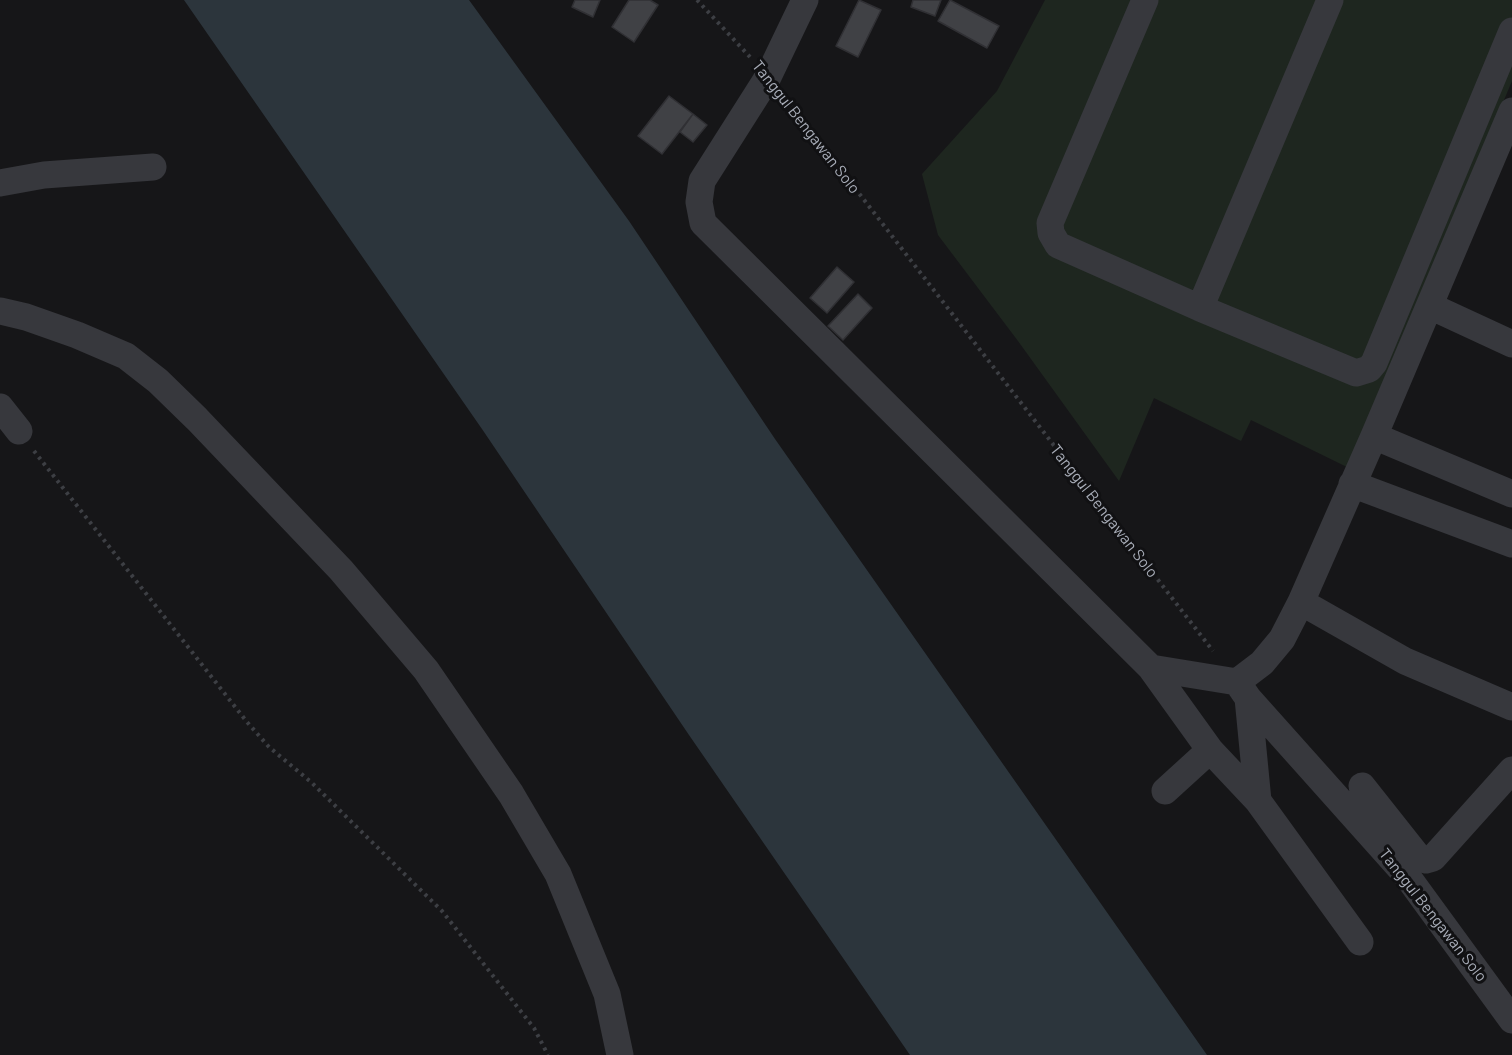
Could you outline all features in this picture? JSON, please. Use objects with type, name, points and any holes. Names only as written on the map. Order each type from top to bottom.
[{"type":"street","points":[[805,0],[768,76],[702,182],[699,202],[703,222],[1151,668],[1210,750],[1258,801],[1360,942]]},
{"type":"street","points":[[1145,0],[1050,223],[1051,233],[1058,245],[1348,372],[1356,373],[1369,369],[1374,363],[1512,31]]},
{"type":"street","points":[[1200,308],[1330,0]]},
{"type":"street","points":[[1258,801],[1242,690],[1282,639],[1300,602],[1510,120]]},
{"type":"street","points":[[0,183],[44,175],[153,167]]},
{"type":"street","points":[[1430,306],[1512,344]]},
{"type":"street","points":[[0,311],[26,317],[77,335],[126,356],[158,381],[341,570],[426,670],[511,794],[558,874],[607,994],[620,1055]]},
{"type":"street","points":[[0,407],[19,431]]},
{"type":"street","points":[[1374,436],[1512,494]]},
{"type":"street","points":[[1352,484],[1512,544]]},
{"type":"street","points":[[1300,602],[1405,661],[1512,707]]},
{"type":"street","points":[[1151,668],[1242,690]]},
{"type":"street","name":"Tanggul Bengawan Solo","points":[[1242,690],[1407,876],[1512,1020]]},
{"type":"street","points":[[1165,791],[1210,750]]},
{"type":"street","points":[[1362,786],[1419,858],[1426,860],[1433,858],[1512,770]]},
{"type":"path","name":"Tanggul Bengawan Solo","points":[[697,0],[768,76],[1242,690]]},
{"type":"path","points":[[19,431],[247,722],[269,747],[311,782],[442,911],[534,1028],[548,1055]]},
{"type":"shaded area","points":[[184,0],[469,0],[629,221],[775,439],[1207,1055],[910,1055],[689,735],[482,429]]},
{"type":"shaded area","points":[[1045,0],[1512,0],[1512,81],[1349,468],[1251,420],[1241,441],[1154,398],[1119,481],[938,235],[922,174],[997,91]]},
{"type":"building","points":[[575,0],[600,0],[593,17],[572,7]]},
{"type":"building","points":[[629,0],[650,0],[658,5],[634,42],[612,27]]},
{"type":"building","points":[[859,0],[881,10],[858,57],[836,46]]},
{"type":"building","points":[[913,0],[941,0],[935,16],[911,7]]},
{"type":"building","points":[[950,0],[999,26],[987,48],[938,21]]},
{"type":"building","points":[[669,96],[693,114],[662,154],[638,136]]},
{"type":"building","points":[[693,114],[707,125],[693,142],[680,132]]},
{"type":"building","points":[[837,267],[854,282],[827,313],[810,298]]},
{"type":"building","points":[[858,294],[872,308],[843,340],[828,326]]}]
